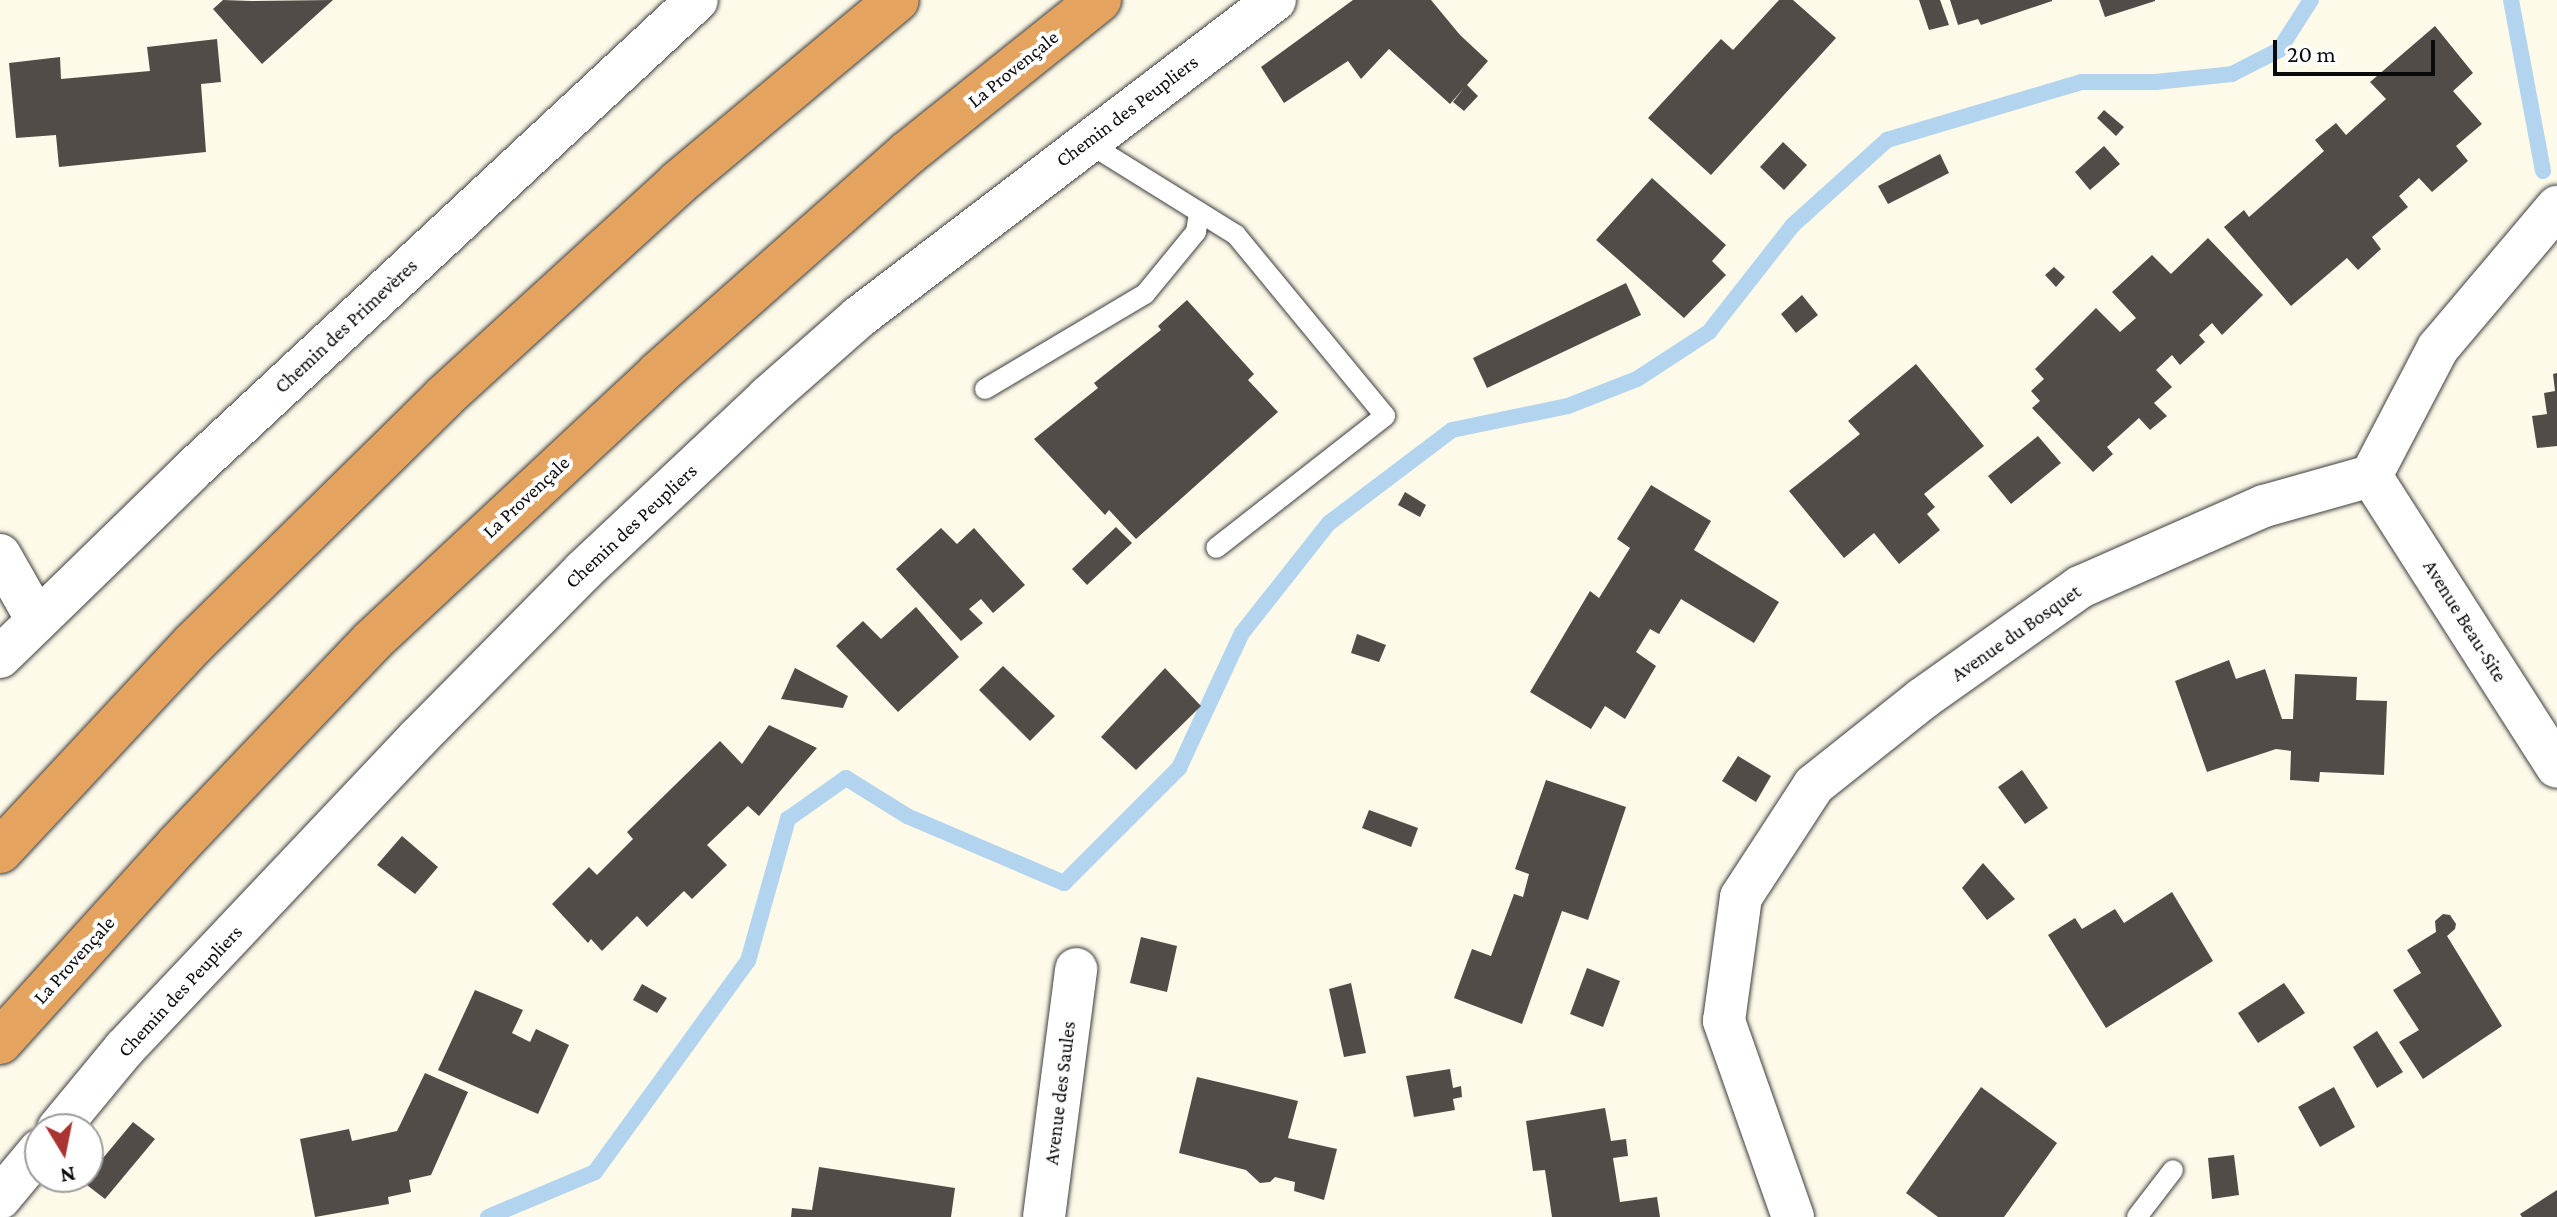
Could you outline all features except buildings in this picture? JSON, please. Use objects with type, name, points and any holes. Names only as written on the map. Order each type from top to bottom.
[{"type":"highway","points":[[0,851],[193,644],[444,397],[678,183],[897,0]]},
{"type":"highway","name":"La Provençale","points":[[0,1042],[177,846],[371,642],[669,363],[908,153],[1099,0]]},
{"type":"street","name":"Chemin des Primevères","points":[[0,657],[191,471],[697,0]]},
{"type":"street","name":"Chemin des Peupliers","points":[[71,1113],[124,1049],[418,738],[583,571],[859,317],[1085,141],[1275,0]]},
{"type":"street","points":[[2371,476],[2438,348],[2557,207]]},
{"type":"street","name":"Avenue Beau-Site","points":[[2371,476],[2557,767]]},
{"type":"street","name":"Avenue du Bosquet","points":[[1793,1217],[1724,1021],[1741,897],[1814,785],[1922,699],[2080,587],[2264,506],[2371,476]]},
{"type":"street","points":[[0,555],[37,620]]},
{"type":"street","name":"Avenue des Saules","points":[[1044,1217],[1076,969]]},
{"type":"street","points":[[0,1198],[24,1169]]},
{"type":"lane","points":[[1085,141],[1236,235],[1385,416],[1216,548]]},
{"type":"lane","points":[[985,389],[1145,294],[1196,232],[1199,212]]},
{"type":"lane","points":[[2137,1217],[2173,1170]]},
{"type":"waterway","points":[[488,1217],[595,1172],[748,961],[788,819],[846,778],[907,816],[1064,883],[1179,768],[1242,633],[1329,523],[1452,430],[1568,406],[1637,379],[1709,332],[1793,225],[1887,140],[2082,82],[2155,82],[2232,74],[2279,50],[2311,0]]},
{"type":"waterway","points":[[2511,0],[2543,171]]}]
